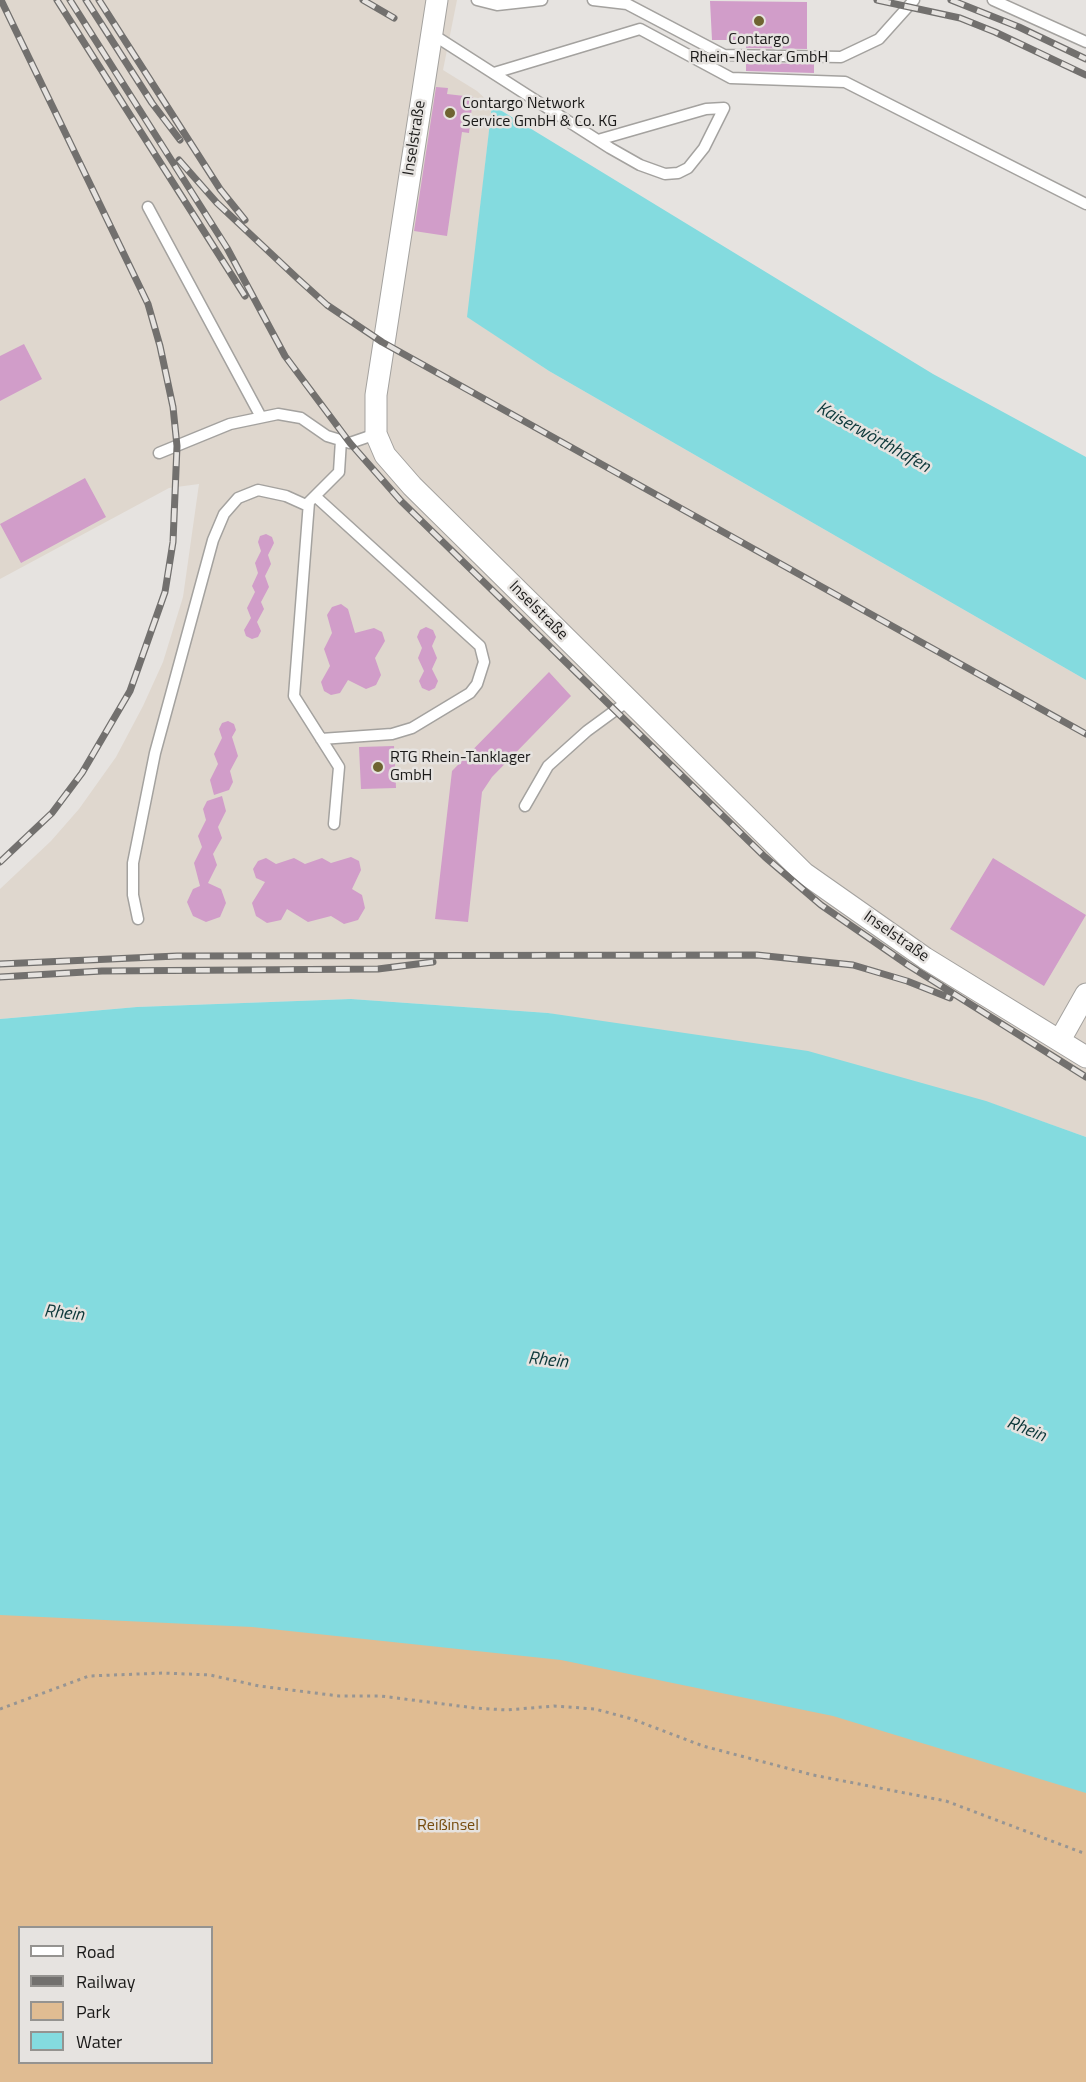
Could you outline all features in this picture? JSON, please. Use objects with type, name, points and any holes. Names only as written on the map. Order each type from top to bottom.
[{"type":"street","name":"Inselstraße","points":[[437,0],[382,342],[376,395],[376,434],[385,455],[412,486],[804,873],[925,958],[1086,1057]]},
{"type":"street","points":[[1060,1040],[1086,994]]},
{"type":"lane","points":[[477,0],[497,5],[542,0]]},
{"type":"lane","points":[[593,0],[627,4],[724,55],[841,57],[879,39],[914,0]]},
{"type":"lane","points":[[993,0],[1086,42]]},
{"type":"lane","points":[[494,73],[640,29],[731,78],[845,82],[1086,204]]},
{"type":"lane","points":[[432,34],[598,140],[653,171],[678,174],[688,168],[704,148],[724,108],[706,110],[598,140]]},
{"type":"lane","points":[[148,207],[261,417]]},
{"type":"lane","points":[[159,453],[230,424],[278,414],[301,418],[327,436],[350,443],[376,434]]},
{"type":"lane","points":[[138,919],[133,895],[133,863],[155,753],[213,540],[224,514],[238,498],[258,490],[286,496],[306,505],[339,472],[341,440]]},
{"type":"lane","points":[[312,499],[480,646],[484,662],[477,684],[470,693],[412,728],[392,734],[321,739]]},
{"type":"lane","points":[[312,499],[294,696],[339,767],[334,824]]},
{"type":"lane","points":[[525,806],[548,766],[587,731],[628,701]]},
{"type":"path","points":[[0,1709],[89,1676],[163,1673],[210,1675],[260,1686],[339,1696],[381,1696],[475,1708],[507,1710],[554,1706],[595,1709],[632,1719],[703,1746],[780,1767],[946,1801],[1086,1854]]},
{"type":"shaded area","points":[[0,0],[457,0],[443,70],[477,91],[492,105],[468,317],[549,371],[1086,680],[1086,1137],[993,1104],[548,1013],[351,999],[137,1007],[0,1019],[0,889],[51,841],[79,809],[116,757],[143,706],[163,662],[183,597],[199,484],[169,488],[0,579]]},
{"type":"green space","name":"Reißinsel","points":[[0,1562],[1086,1717],[1086,2082],[0,2082]]},
{"type":"water","name":"Kaiserwörthhafen","points":[[492,105],[933,374],[1086,457],[1086,680],[549,371],[467,317]]},
{"type":"water","name":"Rhein","points":[[351,999],[548,1013],[808,1051],[986,1101],[1086,1137],[1086,1793],[833,1716],[561,1660],[252,1627],[0,1615],[0,1019],[137,1007]]},
{"type":"building","name":"Contargo Rhein-Neckar GmbH","points":[[710,1],[807,2],[807,49],[746,48],[746,40],[712,40]]},
{"type":"building","points":[[746,63],[814,64],[814,73],[746,71]]},
{"type":"building","points":[[436,87],[448,88],[447,94],[473,97],[469,133],[462,132],[447,236],[414,231]]},
{"type":"building","points":[[24,344],[42,379],[0,401],[0,356]]},
{"type":"building","points":[[85,478],[106,517],[21,563],[0,524]]},
{"type":"building","points":[[266,534],[272,537],[274,543],[268,555],[271,564],[265,576],[269,587],[261,602],[264,609],[257,622],[261,631],[258,637],[252,639],[246,636],[244,630],[251,618],[247,608],[255,592],[252,586],[258,573],[255,563],[261,551],[258,542],[260,536]]},
{"type":"building","points":[[341,604],[348,609],[355,633],[374,628],[382,632],[385,641],[375,658],[381,675],[376,685],[366,689],[348,680],[340,693],[331,695],[324,691],[321,682],[330,666],[324,649],[332,633],[327,615],[332,607]]},
{"type":"building","points":[[426,627],[433,630],[436,637],[432,646],[437,658],[432,669],[438,681],[435,688],[429,691],[422,688],[419,681],[424,671],[418,658],[422,648],[417,637],[420,630]]},
{"type":"building","points":[[549,672],[571,696],[492,777],[482,792],[468,922],[435,919],[452,771]]},
{"type":"building","points":[[228,721],[234,724],[236,730],[232,737],[238,756],[230,771],[233,782],[229,790],[214,795],[210,780],[218,764],[214,754],[222,738],[219,729],[222,723]]},
{"type":"building","name":"RTG Rhein-Tanklager GmbH","points":[[394,746],[396,788],[361,789],[359,747]]},
{"type":"building","points":[[222,796],[226,811],[218,827],[222,838],[213,854],[217,865],[208,883],[221,889],[226,903],[220,917],[206,922],[193,916],[187,902],[193,889],[200,886],[194,863],[202,847],[198,836],[206,820],[203,809],[207,801]]},
{"type":"building","points":[[351,857],[359,861],[361,870],[352,889],[362,895],[365,908],[358,920],[344,924],[331,916],[308,922],[287,909],[281,920],[267,923],[256,916],[252,903],[265,882],[256,878],[253,869],[258,861],[266,858],[276,864],[294,858],[305,864],[322,858],[331,863]]},
{"type":"building","points":[[993,858],[1086,915],[1044,986],[950,929]]},
{"type":"railway","points":[[0,862],[52,813],[82,773],[130,691],[165,592],[173,542],[177,446],[173,407],[148,304],[1,0]]},
{"type":"railway","points":[[57,0],[245,296]]},
{"type":"railway","points":[[70,0],[227,248],[285,356],[350,443],[401,501],[765,857],[821,905],[908,965],[1086,1077]]},
{"type":"railway","points":[[86,0],[152,103],[180,140]]},
{"type":"railway","points":[[99,0],[220,189],[245,220]]},
{"type":"railway","points":[[363,0],[394,18]]},
{"type":"railway","points":[[877,0],[960,18],[1086,75]]},
{"type":"railway","points":[[951,0],[1019,27],[1086,59]]},
{"type":"railway","points":[[179,160],[217,203],[327,305],[382,342],[1086,734]]},
{"type":"railway","points":[[0,964],[177,956],[757,955],[853,965],[907,981],[950,998]]},
{"type":"railway","points":[[0,977],[102,971],[378,969],[433,962]]},
{"type":"place","name":"Contargo Rhein-Neckar GmbH","points":[[759,21]]},
{"type":"place","name":"Contargo Network Service GmbH & Co. KG","points":[[450,113]]},
{"type":"place","name":"RTG Rhein-Tanklager GmbH","points":[[378,767]]}]
